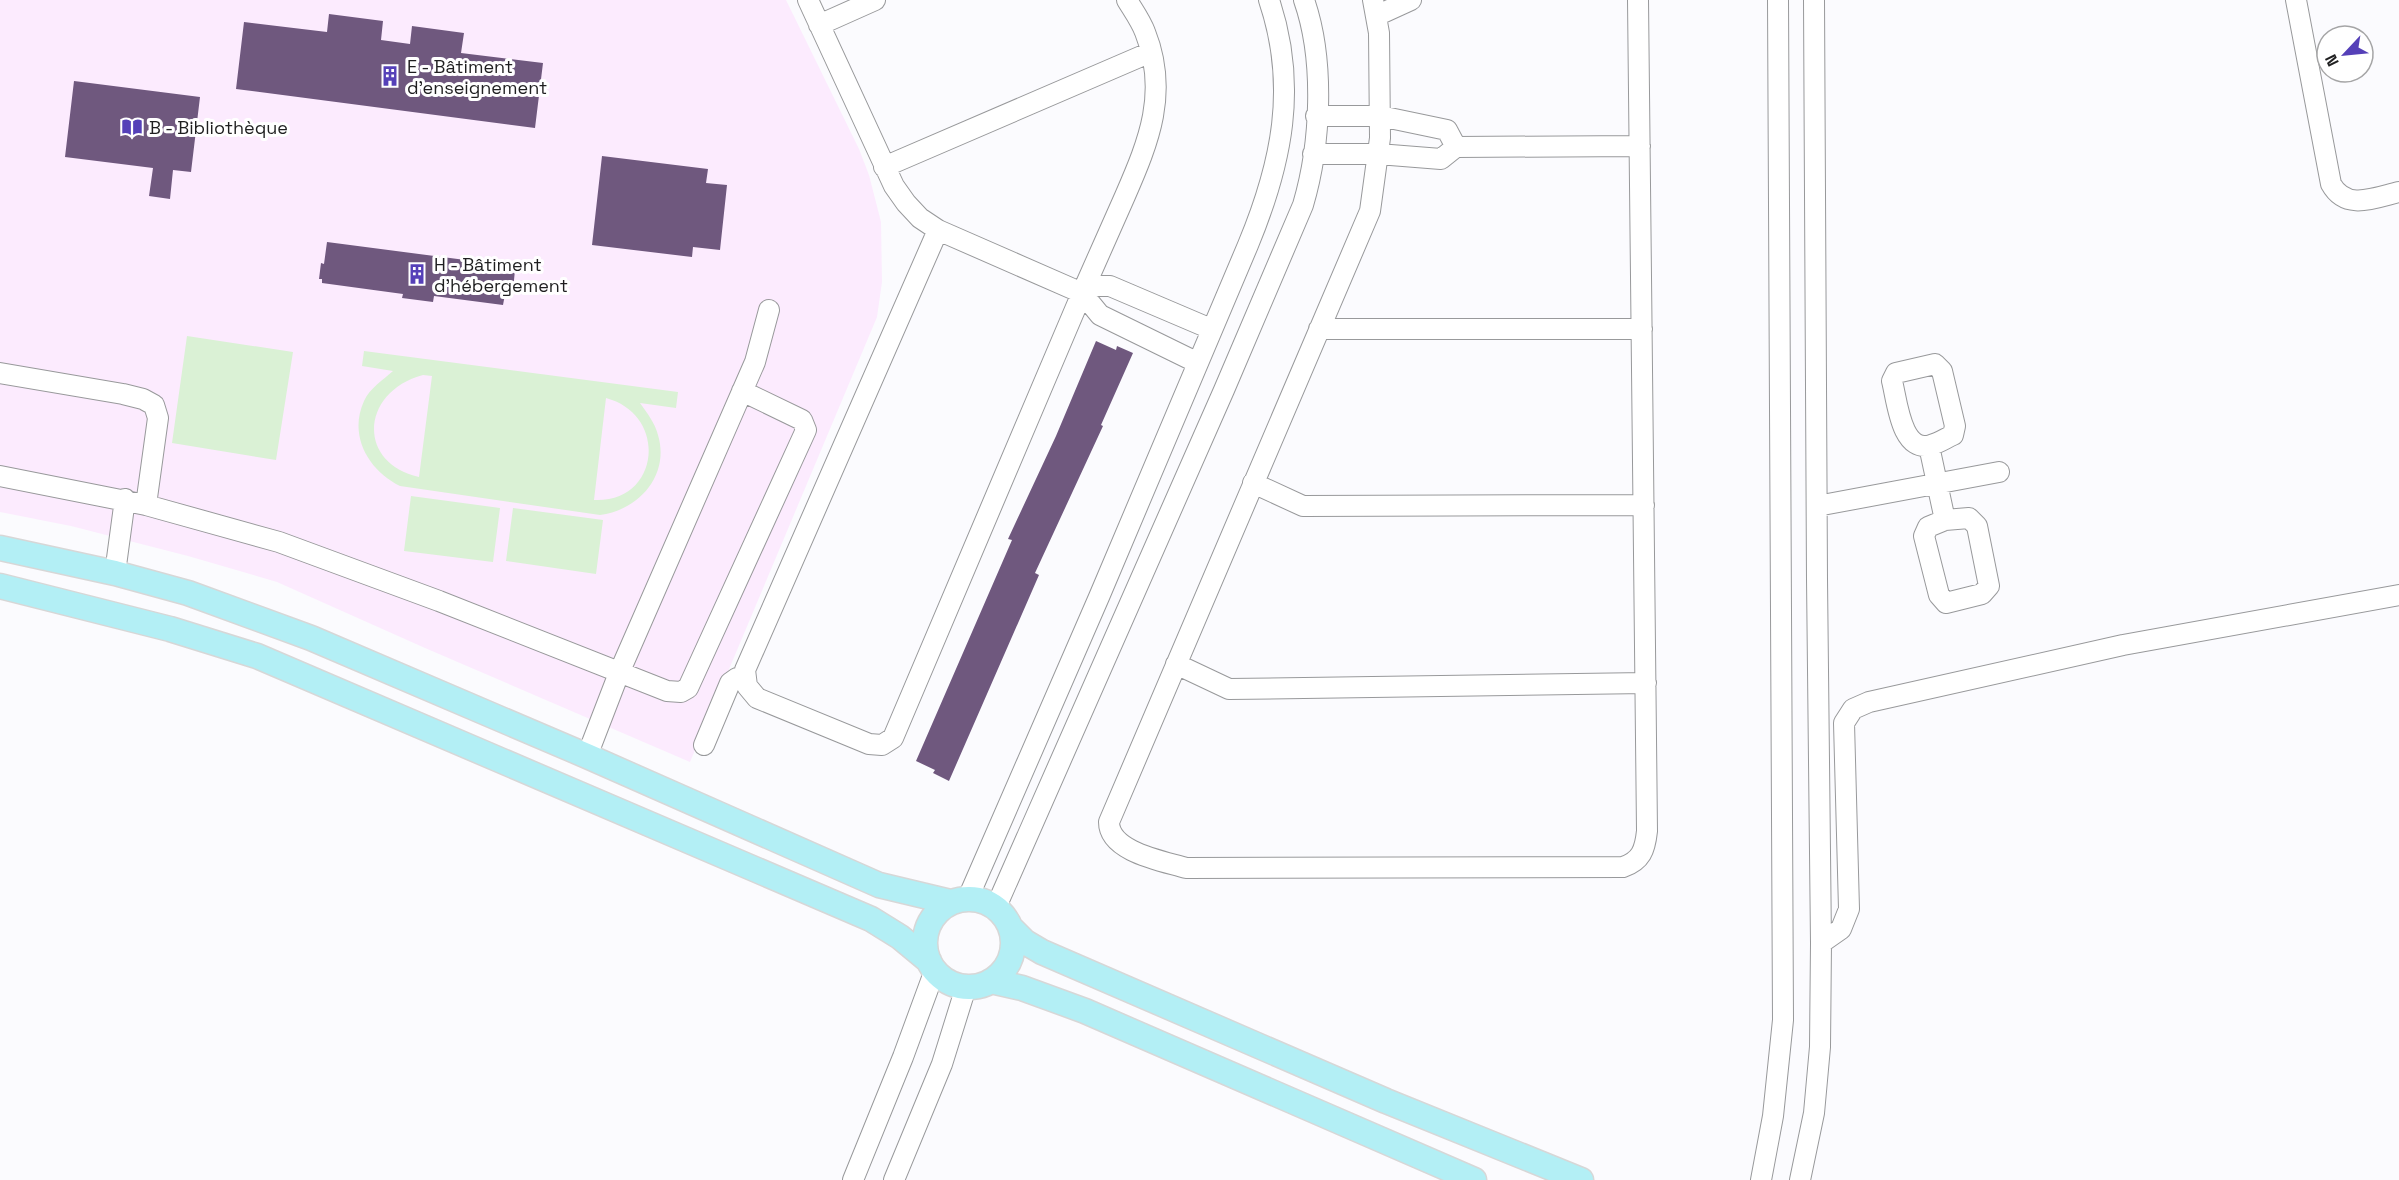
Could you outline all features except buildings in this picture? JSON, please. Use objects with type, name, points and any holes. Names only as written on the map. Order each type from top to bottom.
[{"type":"main road","points":[[0,548],[115,573],[188,593],[310,638],[587,756],[879,885],[959,900],[978,899],[996,907],[1010,927],[1025,942],[1053,956],[1386,1101],[1581,1180]]},
{"type":"main road","points":[[0,586],[170,629],[257,656],[871,919],[900,937],[954,984],[966,987],[979,986],[1001,974],[1012,952],[1010,927]]},
{"type":"main road","points":[[932,966],[925,948],[930,921],[939,910],[959,900]]},
{"type":"main road","points":[[991,981],[1022,988],[1085,1011],[1474,1180]]},
{"type":"street","points":[[807,0],[884,167],[906,203],[920,218],[938,230],[1082,293],[1101,315],[1198,363]]},
{"type":"street","points":[[819,25],[875,0]]},
{"type":"street","points":[[938,230],[747,663],[745,678],[747,686],[757,698],[876,745],[882,745],[893,738],[1150,134],[1156,107],[1156,79],[1144,30],[1126,0]]},
{"type":"street","points":[[959,900],[1100,597],[1211,329],[1256,227],[1266,197],[1283,126],[1285,73],[1282,44],[1269,0]]},
{"type":"street","points":[[996,907],[1299,214],[1310,180],[1316,116],[1316,53],[1304,0]]},
{"type":"street","points":[[1411,0],[1374,8],[1379,33],[1380,116],[1378,154],[1370,211],[1109,822],[1109,829],[1118,842],[1140,854],[1186,868],[1623,867],[1635,863],[1645,849],[1647,831],[1646,683],[1638,0]]},
{"type":"street","points":[[1761,1180],[1773,1116],[1783,1020],[1778,0]]},
{"type":"street","points":[[1800,1180],[1818,1083],[1821,943],[1814,0]]},
{"type":"street","points":[[2296,0],[2331,184],[2340,196],[2355,201],[2399,192]]},
{"type":"street","points":[[884,167],[1151,52]]},
{"type":"street","points":[[1316,116],[1380,116],[1447,130],[1456,147]]},
{"type":"street","points":[[1313,154],[1378,154],[1441,159],[1456,147],[1640,146]]},
{"type":"street","points":[[1082,293],[1096,286],[1110,286],[1211,329]]},
{"type":"street","points":[[587,756],[619,673],[755,362],[769,310]]},
{"type":"street","points":[[1319,329],[1642,329]]},
{"type":"street","points":[[0,373],[123,394],[143,399],[154,405],[158,418],[146,505]]},
{"type":"street","points":[[0,476],[146,505],[289,546],[439,601],[667,691],[681,692],[688,688],[806,430],[804,422],[785,410],[742,391]]},
{"type":"street","points":[[1929,447],[1944,520]]},
{"type":"street","points":[[1816,506],[1999,472]]},
{"type":"street","points":[[1253,483],[1303,506],[1644,505]]},
{"type":"street","points":[[115,573],[125,500]]},
{"type":"street","points":[[1821,943],[1841,929],[1848,914],[1844,723],[1853,710],[1869,702],[2123,645],[2399,595]]},
{"type":"street","points":[[1100,597],[1125,612]]},
{"type":"street","points":[[1176,664],[1229,689],[1646,683]]},
{"type":"street","points":[[704,745],[730,683],[737,678],[745,678]]},
{"type":"street","points":[[853,1180],[903,1057],[932,966]]},
{"type":"street","points":[[894,1180],[942,1064],[966,987]]},
{"type":"shaded area","points":[[0,0],[786,0],[859,149],[869,175],[881,222],[882,282],[877,317],[690,762],[277,582],[71,526],[0,512]]},
{"type":"green space","points":[[187,336],[293,352],[276,460],[172,443]]},
{"type":"green space","points":[[364,351],[678,392],[676,408],[640,403],[658,435],[661,450],[655,477],[639,498],[614,512],[600,515],[400,486],[379,471],[371,462],[364,451],[359,427],[360,414],[367,396],[393,371],[362,366]],"holes":[[[423,375],[432,376],[419,477],[398,469],[384,457],[376,442],[374,426],[378,410],[388,396],[403,383]],[[606,398],[626,407],[640,422],[647,439],[648,456],[643,474],[633,488],[616,497],[594,500]]]},
{"type":"green space","points":[[411,496],[500,508],[493,562],[404,551]]},
{"type":"green space","points":[[513,508],[603,520],[596,574],[506,561]]},
{"type":"place","name":"E - Bâtiment d'enseignement","points":[[390,76]]},
{"type":"place","name":"B - Bibliothèque","points":[[132,127]]},
{"type":"place","name":"H - Bâtiment d'hébergement","points":[[417,274]]}]
